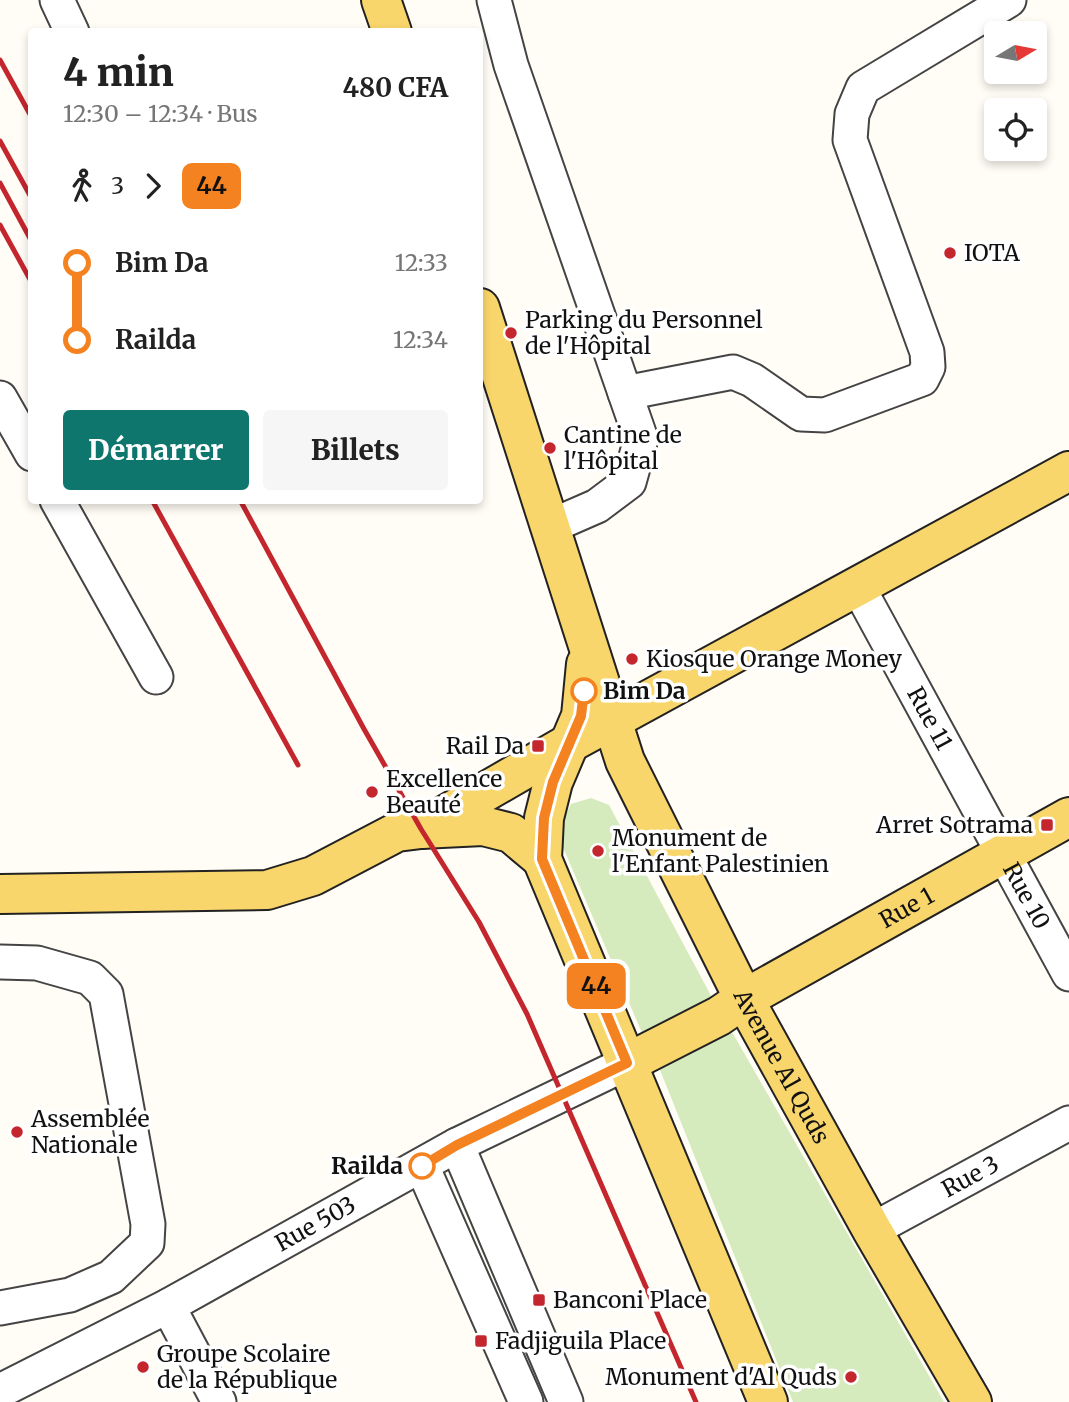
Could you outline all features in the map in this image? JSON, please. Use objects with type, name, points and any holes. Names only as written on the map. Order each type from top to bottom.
[{"type":"main road","points":[[381,0],[391,28]]},
{"type":"main road","name":"Avenue Al Quds","points":[[483,318],[625,761],[744,999],[872,1230],[972,1402]]},
{"type":"main road","points":[[421,829],[569,744],[1069,471]]},
{"type":"main road","points":[[587,644],[581,716],[553,782],[544,818],[542,859],[768,1402]]},
{"type":"main road","name":"Rue 1","points":[[744,999],[1069,817]]},
{"type":"main road","points":[[0,894],[267,890],[313,876],[397,832],[421,829],[483,826],[511,833],[542,859]]},
{"type":"main road","name":"Rue 503","points":[[627,1063],[719,1016],[744,999]]},
{"type":"street","points":[[57,0],[70,28]]},
{"type":"street","points":[[494,0],[511,65],[641,439],[629,482],[597,506],[549,527]]},
{"type":"street","points":[[625,393],[733,372],[752,380],[802,414],[825,415],[922,379],[928,367],[927,352],[850,140],[852,114],[863,88],[1009,0]]},
{"type":"street","points":[[0,398],[28,447]]},
{"type":"street","points":[[59,504],[156,677]]},
{"type":"street","name":"Rue 11","points":[[857,585],[1003,854]]},
{"type":"street","name":"Rue 10","points":[[1003,854],[1069,974]]},
{"type":"street","points":[[0,962],[37,963],[90,978],[106,994],[148,1224],[147,1243],[111,1277],[71,1295],[0,1308]]},
{"type":"street","name":"Rue 503","points":[[0,1391],[168,1306],[457,1145],[627,1063]]},
{"type":"street","name":"Rue 3","points":[[872,1230],[1069,1123]]},
{"type":"street","points":[[457,1145],[566,1402]]},
{"type":"street","points":[[422,1166],[526,1402]]},
{"type":"street","points":[[168,1306],[219,1402]]},
{"type":"green space","points":[[591,798],[609,805],[716,1005],[645,1040],[557,833],[571,804]]},
{"type":"green space","points":[[732,1032],[944,1402],[793,1402],[660,1070]]},
{"type":"railway","points":[[0,60],[28,111]]},
{"type":"railway","points":[[0,141],[28,192]]},
{"type":"railway","points":[[0,183],[28,235]]},
{"type":"railway","points":[[0,225],[28,276]]},
{"type":"railway","points":[[154,504],[298,765]]},
{"type":"railway","points":[[242,504],[364,729],[421,829],[479,922],[527,1014],[696,1402]]},
{"type":"bus line","name":"44","points":[[422,1166],[457,1145],[627,1063],[542,859],[544,818],[553,782],[581,716],[584,691]]},
{"type":"place","name":"IOTA","points":[[950,253]]},
{"type":"place","name":"Parking du Personnel de l'Hôpital","points":[[511,333]]},
{"type":"place","name":"Cantine de l'Hôpital","points":[[550,448]]},
{"type":"place","name":"Kiosque Orange Money","points":[[632,659]]},
{"type":"place","name":"Bim Da","points":[[584,691]]},
{"type":"place","name":"Rail Da","points":[[538,746]]},
{"type":"place","name":"Excellence Beauté","points":[[372,792]]},
{"type":"place","name":"Arret Sotrama","points":[[1047,825]]},
{"type":"place","name":"Monument de l'Enfant Palestinien","points":[[598,851]]},
{"type":"place","name":"Assemblée Nationale","points":[[17,1132]]},
{"type":"place","name":"Railda","points":[[422,1166]]},
{"type":"place","name":"Banconi Place","points":[[539,1300]]},
{"type":"place","name":"Fadjiguila Place","points":[[481,1341]]},
{"type":"place","name":"Groupe Scolaire de la République","points":[[143,1367]]},
{"type":"place","name":"Monument d'Al Quds","points":[[851,1377]]}]
